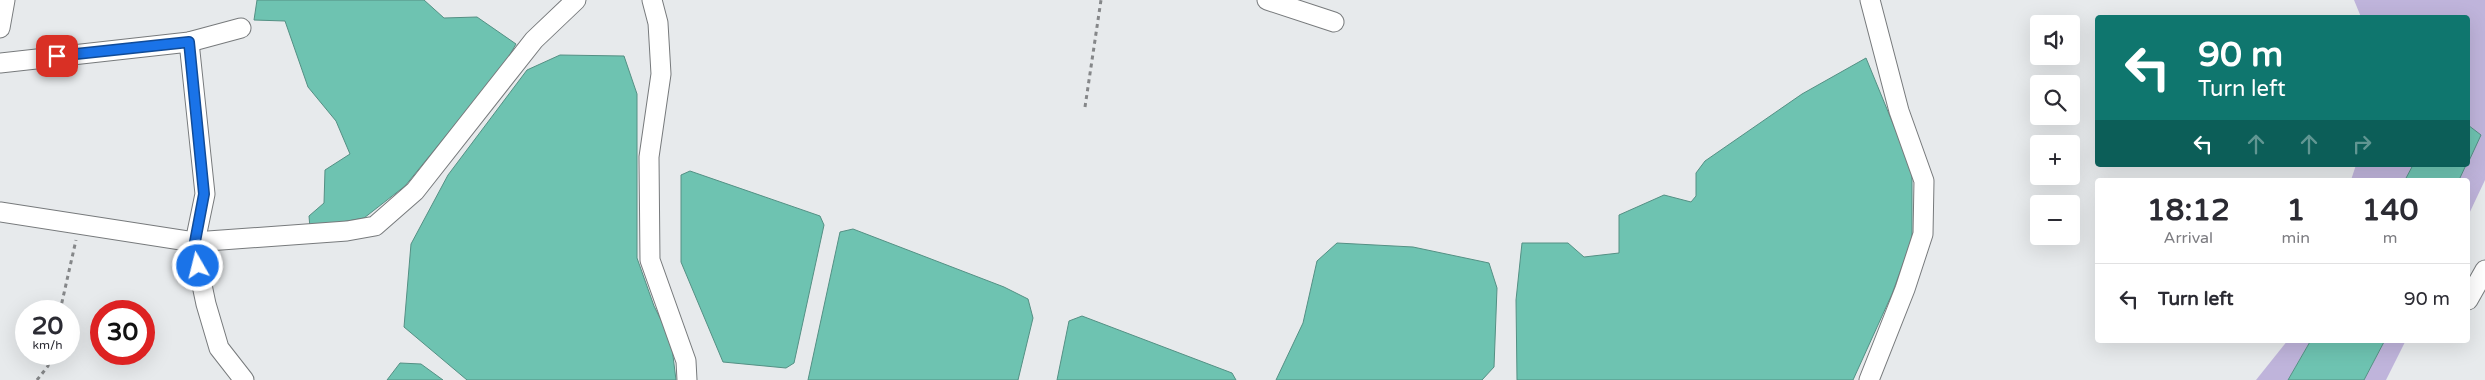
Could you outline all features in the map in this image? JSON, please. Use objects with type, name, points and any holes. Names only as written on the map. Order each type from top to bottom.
[{"type":"street","points":[[0,28],[5,0]]},
{"type":"street","points":[[0,212],[194,242],[347,231],[375,226],[415,191],[534,40],[576,0]]},
{"type":"street","points":[[652,0],[658,23],[661,74],[649,157],[650,260],[686,361],[687,380]]},
{"type":"street","points":[[1267,0],[1334,22]]},
{"type":"street","points":[[1869,380],[1905,289],[1923,234],[1924,181],[1899,111],[1870,0]]},
{"type":"street","points":[[0,63],[189,42],[241,28]]},
{"type":"street","points":[[189,42],[204,194],[194,242],[206,304],[219,348],[244,380]]},
{"type":"street","points":[[2470,296],[2485,270]]},
{"type":"path","points":[[1085,107],[1101,0]]},
{"type":"path","points":[[62,300],[79,224]]},
{"type":"path","points":[[38,380],[48,365]]},
{"type":"shaded area","points":[[257,0],[424,0],[444,18],[477,17],[516,44],[505,63],[405,186],[364,218],[310,228],[309,216],[324,203],[325,170],[350,154],[336,121],[308,87],[285,21],[254,20]]},
{"type":"shaded area","points":[[2354,0],[2485,0],[2485,180],[2470,212],[2470,178],[2460,178],[2465,167],[2470,167],[2470,156],[2480,135],[2470,127],[2470,15],[2360,15]]},
{"type":"shaded area","points":[[560,55],[624,56],[637,94],[637,258],[654,306],[671,340],[676,380],[467,380],[404,327],[411,244],[448,175],[527,70]]},
{"type":"shaded area","points":[[1866,58],[1912,170],[1912,239],[1892,294],[1853,380],[1517,380],[1516,300],[1522,243],[1568,243],[1584,257],[1619,253],[1619,215],[1664,195],[1691,202],[1696,196],[1696,173],[1705,161],[1802,94]]},
{"type":"shaded area","points":[[2470,127],[2481,135],[2470,159]]},
{"type":"shaded area","points":[[2355,167],[2412,167],[2406,178],[2352,178]]},
{"type":"shaded area","points":[[2412,167],[2465,167],[2460,178],[2406,178]]},
{"type":"shaded area","points":[[690,171],[820,216],[824,225],[794,363],[786,368],[723,362],[681,262],[681,175]]},
{"type":"shaded area","points":[[853,229],[1004,287],[1028,299],[1033,318],[1018,380],[808,380],[840,232]]},
{"type":"shaded area","points":[[1337,243],[1413,247],[1489,263],[1497,288],[1494,367],[1482,380],[1276,380],[1303,323],[1317,261]]},
{"type":"shaded area","points":[[1082,316],[1232,373],[1236,380],[1057,380],[1069,321]]},
{"type":"shaded area","points":[[2286,343],[2309,343],[2288,380],[2256,380]]},
{"type":"shaded area","points":[[2309,343],[2383,343],[2364,380],[2288,380]]},
{"type":"shaded area","points":[[2383,343],[2404,343],[2386,380],[2364,380]]},
{"type":"shaded area","points":[[400,363],[421,364],[443,380],[387,380]]},
{"type":"route","points":[[57,56],[189,42],[204,194],[194,242],[198,266]]}]
